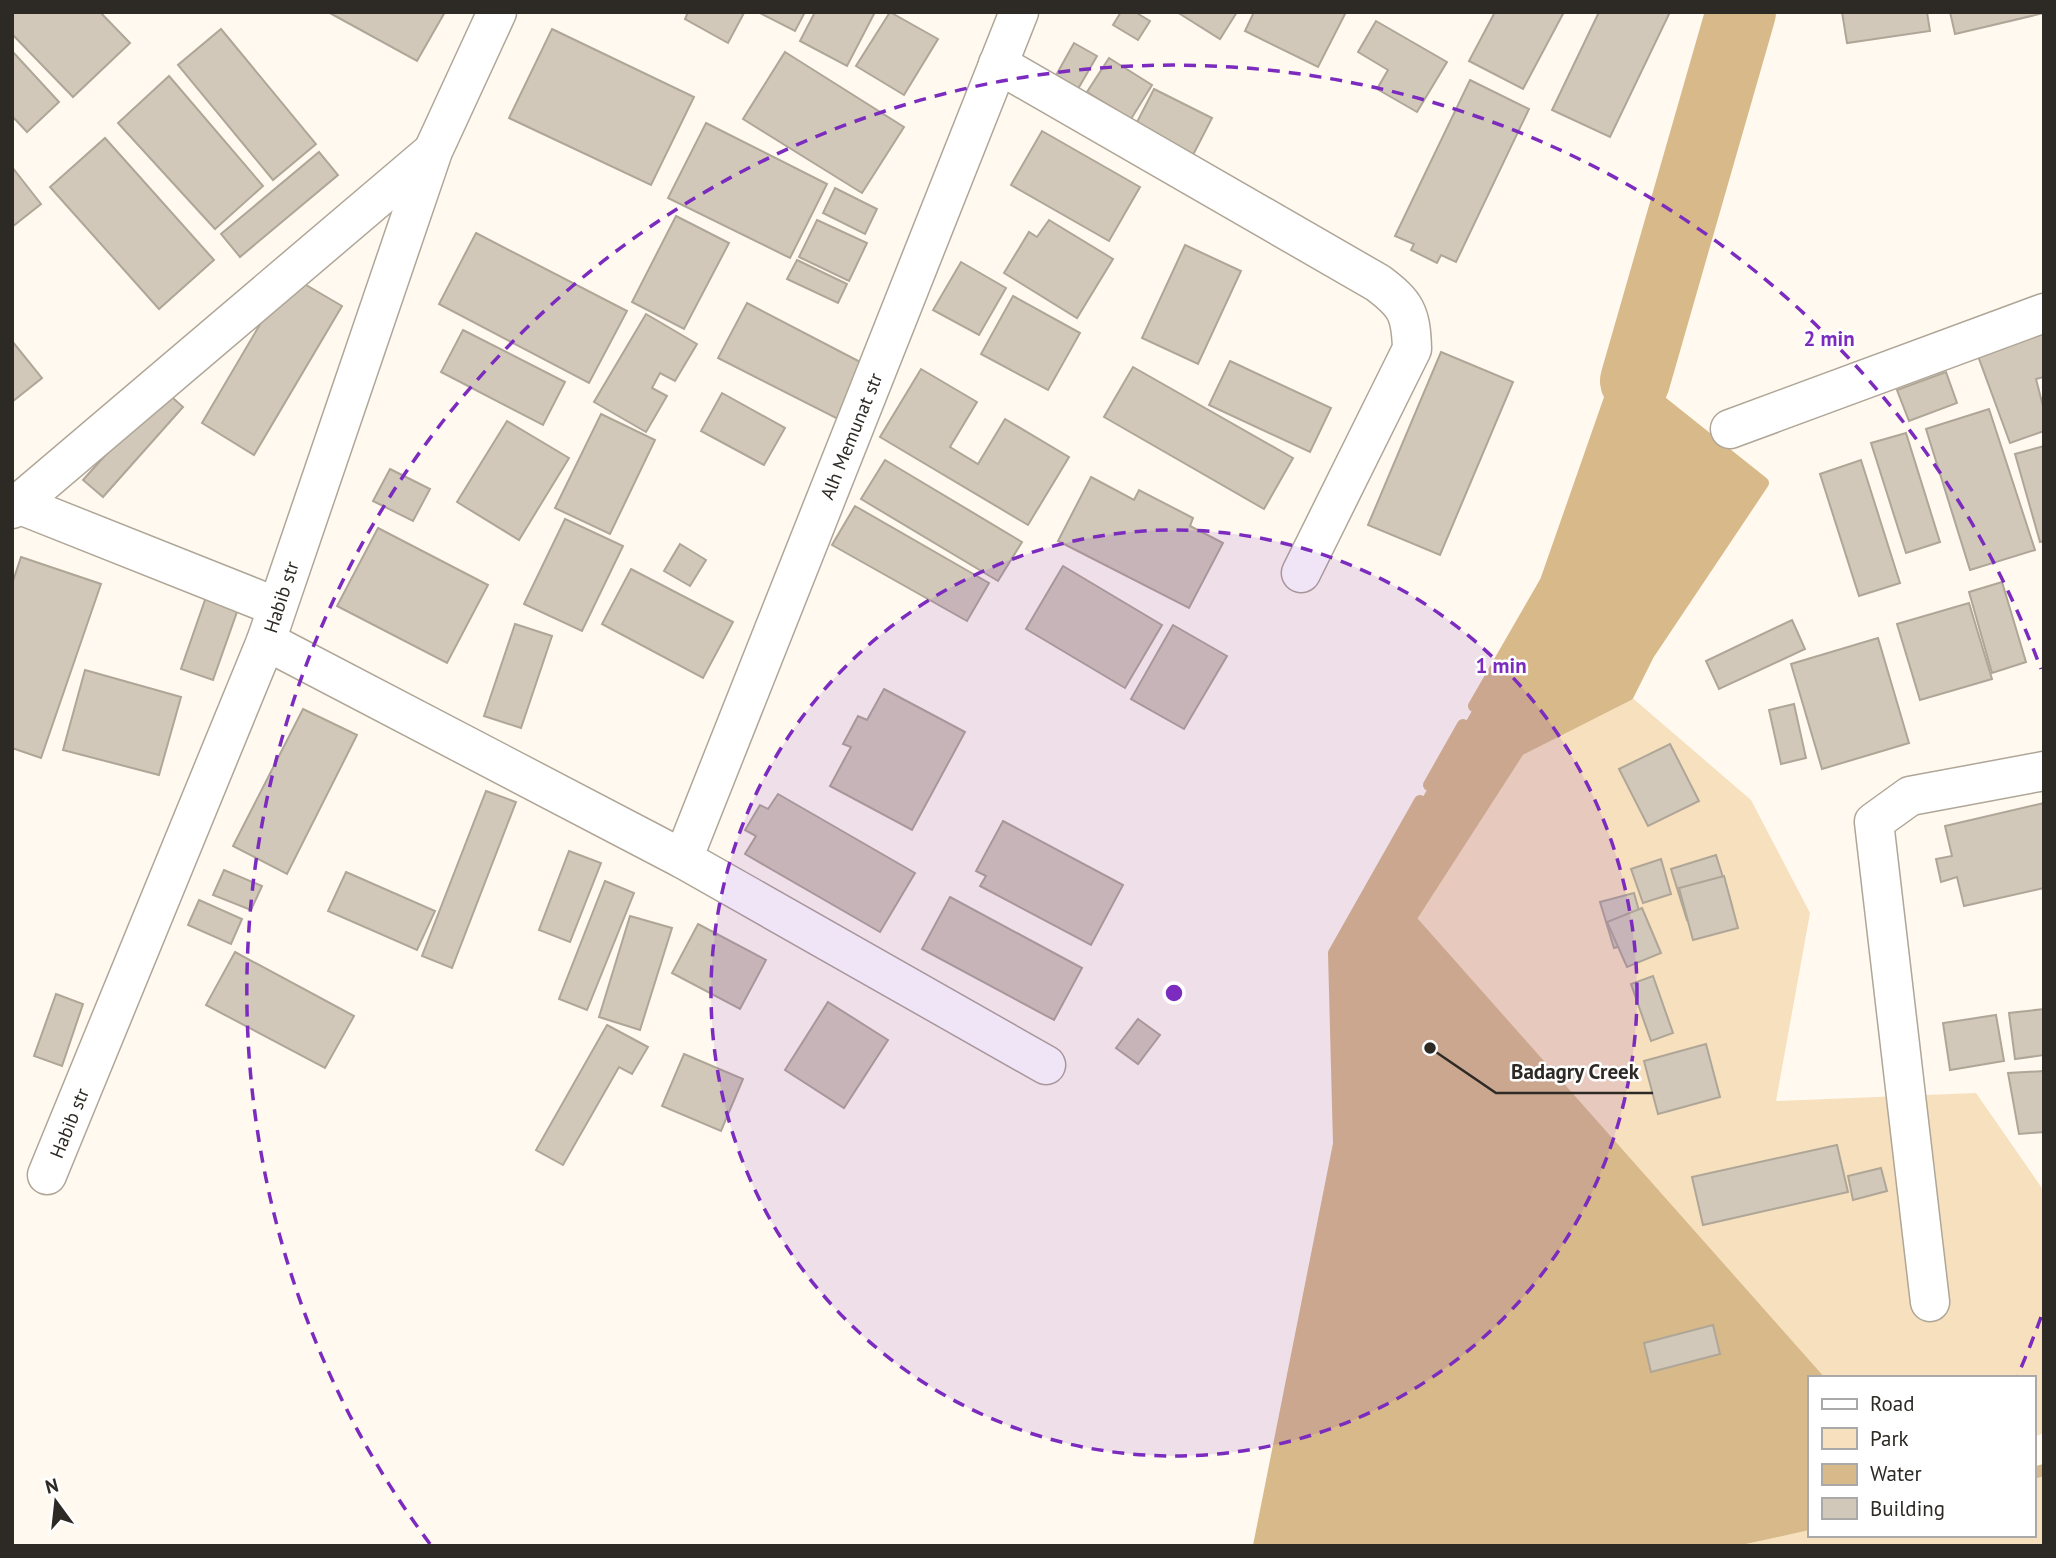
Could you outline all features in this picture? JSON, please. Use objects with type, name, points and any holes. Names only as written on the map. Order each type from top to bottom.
[{"type":"street","name":"Habib str","points":[[47,1175],[272,624],[433,151],[497,12]]},
{"type":"street","name":"Alh Memunat str","points":[[683,859],[1018,12]]},
{"type":"street","points":[[998,64],[1378,283],[1399,299],[1411,321],[1412,349],[1301,573]]},
{"type":"street","points":[[433,151],[15,506],[272,624],[1046,1065]]},
{"type":"street","points":[[1730,429],[2044,313]]},
{"type":"street","points":[[1930,1302],[1874,822],[1910,796],[2044,771]]},
{"type":"green space","points":[[1629,695],[1751,800],[1810,913],[1776,1101],[1976,1093],[2044,1191],[2044,1433],[2035,1436],[2035,1376],[1815,1376],[1410,919],[1519,750]]},
{"type":"green space","points":[[2044,1470],[2044,1546],[1729,1546],[1808,1524],[1808,1537],[2035,1537],[2035,1472]]},
{"type":"water","points":[[1623,361],[1635,381],[1763,483],[1648,655],[1628,695],[1519,750],[1410,919],[1815,1376],[1808,1376],[1808,1524],[1708,1546],[1259,1546],[1339,1144],[1334,953],[1546,581]]},
{"type":"building","points":[[12,12],[100,12],[130,43],[73,97],[12,34]]},
{"type":"building","points":[[328,12],[445,12],[417,61]]},
{"type":"building","points":[[688,12],[744,13],[728,43],[685,19]]},
{"type":"building","points":[[758,12],[805,12],[795,31]]},
{"type":"building","points":[[815,12],[875,12],[847,66],[800,41]]},
{"type":"building","points":[[890,12],[938,39],[904,95],[856,66]]},
{"type":"building","points":[[1121,12],[1135,12],[1150,21],[1138,40],[1113,25]]},
{"type":"building","points":[[1177,12],[1237,12],[1220,39]]},
{"type":"building","points":[[1254,12],[1346,12],[1318,67],[1245,31]]},
{"type":"building","points":[[1495,12],[1564,12],[1523,89],[1469,61]]},
{"type":"building","points":[[1599,12],[1670,12],[1610,137],[1552,110]]},
{"type":"building","points":[[1842,12],[1927,12],[1930,31],[1847,43]]},
{"type":"building","points":[[1950,12],[2044,12],[2044,13],[1955,34]]},
{"type":"building","points":[[1376,21],[1447,62],[1417,112],[1377,89],[1388,70],[1358,52]]},
{"type":"building","points":[[221,29],[316,144],[273,180],[178,65]]},
{"type":"building","points":[[552,29],[694,97],[651,185],[509,118]]},
{"type":"building","points":[[1074,43],[1097,56],[1078,89],[1055,77]]},
{"type":"building","points":[[12,51],[59,102],[27,132],[12,116]]},
{"type":"building","points":[[785,52],[904,127],[862,193],[743,119]]},
{"type":"building","points":[[1109,58],[1152,85],[1131,119],[1087,92]]},
{"type":"building","points":[[169,76],[263,186],[215,229],[118,123]]},
{"type":"building","points":[[1470,80],[1529,109],[1456,262],[1441,255],[1437,263],[1411,250],[1414,244],[1395,236]]},
{"type":"building","points":[[1154,89],[1212,118],[1193,155],[1135,126]]},
{"type":"building","points":[[706,123],[827,184],[790,258],[668,198]]},
{"type":"building","points":[[1042,131],[1140,187],[1109,241],[1011,185]]},
{"type":"building","points":[[105,138],[214,260],[159,309],[50,187]]},
{"type":"building","points":[[319,152],[338,175],[240,257],[221,234]]},
{"type":"building","points":[[12,167],[41,204],[12,227]]},
{"type":"building","points":[[835,188],[877,209],[865,234],[823,213]]},
{"type":"building","points":[[676,216],[729,243],[684,329],[632,302]]},
{"type":"building","points":[[817,220],[867,243],[849,281],[799,257]]},
{"type":"building","points":[[1049,220],[1113,259],[1077,318],[1004,273],[1029,232],[1037,237]]},
{"type":"building","points":[[476,233],[627,311],[589,383],[439,304]]},
{"type":"building","points":[[1185,245],[1241,271],[1198,364],[1142,338]]},
{"type":"building","points":[[797,260],[847,284],[838,303],[787,279]]},
{"type":"building","points":[[961,262],[1006,288],[979,335],[933,310]]},
{"type":"building","points":[[289,275],[342,306],[254,455],[202,423]]},
{"type":"building","points":[[1013,296],[1080,333],[1048,390],[981,354]]},
{"type":"building","points":[[747,303],[866,365],[838,419],[718,358]]},
{"type":"building","points":[[646,314],[697,344],[675,381],[660,373],[652,388],[667,396],[646,432],[594,402]]},
{"type":"building","points":[[463,330],[565,382],[543,425],[441,372]]},
{"type":"building","points":[[2044,332],[2044,377],[2036,379],[2044,410],[2044,431],[2010,443],[1978,356]]},
{"type":"building","points":[[12,341],[42,378],[12,402]]},
{"type":"building","points":[[1441,352],[1513,382],[1440,555],[1368,525]]},
{"type":"building","points":[[1230,361],[1331,408],[1310,452],[1209,405]]},
{"type":"building","points":[[1133,367],[1293,458],[1264,509],[1104,417]]},
{"type":"building","points":[[921,369],[977,402],[950,447],[978,464],[1005,419],[1069,457],[1028,525],[880,437]]},
{"type":"building","points":[[1946,372],[1957,403],[1909,421],[1897,390]]},
{"type":"building","points":[[164,390],[183,407],[103,497],[83,480]]},
{"type":"building","points":[[722,393],[785,428],[764,465],[701,431]]},
{"type":"building","points":[[1989,409],[2035,550],[1970,570],[1926,429]]},
{"type":"building","points":[[601,414],[655,440],[610,534],[555,508]]},
{"type":"building","points":[[507,421],[569,458],[519,540],[457,502]]},
{"type":"building","points":[[1906,433],[1940,542],[1906,553],[1871,443]]},
{"type":"building","points":[[2044,446],[2044,541],[2040,542],[2015,454]]},
{"type":"building","points":[[885,460],[1022,542],[998,581],[861,499]]},
{"type":"building","points":[[1861,460],[1900,583],[1859,596],[1820,474]]},
{"type":"building","points":[[390,469],[430,489],[413,521],[373,501]]},
{"type":"building","points":[[1091,477],[1134,500],[1139,490],[1193,518],[1190,526],[1223,543],[1189,608],[1058,541]]},
{"type":"building","points":[[855,506],[989,583],[967,621],[832,545]]},
{"type":"building","points":[[565,519],[623,546],[582,631],[524,604]]},
{"type":"building","points":[[378,528],[488,585],[447,663],[337,606]]},
{"type":"building","points":[[680,544],[706,560],[690,586],[664,571]]},
{"type":"building","points":[[21,557],[101,584],[41,758],[12,748],[12,584]]},
{"type":"building","points":[[1063,566],[1162,625],[1125,688],[1026,629]]},
{"type":"building","points":[[631,569],[733,622],[703,678],[602,624]]},
{"type":"building","points":[[2002,582],[2026,662],[1992,673],[1969,592]]},
{"type":"building","points":[[206,597],[238,609],[213,680],[181,669]]},
{"type":"building","points":[[1969,603],[1992,679],[1920,700],[1897,624]]},
{"type":"building","points":[[1792,620],[1805,649],[1719,689],[1706,661]]},
{"type":"building","points":[[515,624],[552,636],[521,728],[484,716]]},
{"type":"building","points":[[1173,625],[1227,656],[1184,729],[1131,699]]},
{"type":"building","points":[[1878,638],[1909,743],[1822,769],[1791,664]]},
{"type":"building","points":[[85,670],[181,697],[159,775],[63,750]]},
{"type":"building","points":[[884,689],[965,732],[912,830],[830,786],[851,747],[843,744],[858,716],[867,720]]},
{"type":"building","points":[[1794,704],[1806,758],[1781,764],[1769,710]]},
{"type":"building","points":[[303,709],[357,735],[287,874],[233,846]]},
{"type":"building","points":[[1670,744],[1699,801],[1648,826],[1619,769]]},
{"type":"building","points":[[486,791],[516,802],[452,968],[422,956]]},
{"type":"building","points":[[778,794],[915,873],[880,932],[745,854],[756,836],[745,830],[760,805],[768,809]]},
{"type":"building","points":[[2044,803],[2044,888],[1964,906],[1957,877],[1941,882],[1936,859],[1952,856],[1945,826]]},
{"type":"building","points":[[1003,821],[1123,885],[1091,945],[980,886],[986,876],[976,871]]},
{"type":"building","points":[[569,851],[601,863],[570,942],[539,930]]},
{"type":"building","points":[[1716,855],[1732,906],[1687,920],[1671,869]]},
{"type":"building","points":[[1661,859],[1671,894],[1643,903],[1631,869]]},
{"type":"building","points":[[224,870],[262,886],[251,910],[213,895]]},
{"type":"building","points":[[346,872],[435,911],[417,950],[328,911]]},
{"type":"building","points":[[1724,876],[1738,928],[1693,940],[1679,888]]},
{"type":"building","points":[[605,881],[634,893],[587,1010],[559,999]]},
{"type":"building","points":[[1634,893],[1647,939],[1614,948],[1600,902]]},
{"type":"building","points":[[950,897],[1082,968],[1054,1020],[922,949]]},
{"type":"building","points":[[199,900],[242,919],[231,944],[188,925]]},
{"type":"building","points":[[1642,908],[1661,953],[1627,967],[1607,922]]},
{"type":"building","points":[[630,916],[672,928],[640,1030],[599,1017]]},
{"type":"building","points":[[698,924],[766,960],[740,1009],[672,973]]},
{"type":"building","points":[[235,952],[354,1016],[325,1068],[206,1005]]},
{"type":"building","points":[[1653,976],[1673,1033],[1651,1041],[1631,984]]},
{"type":"building","points":[[56,994],[83,1004],[62,1066],[34,1056]]},
{"type":"building","points":[[828,1002],[888,1040],[844,1108],[785,1070]]},
{"type":"building","points":[[2044,1009],[2044,1055],[2015,1059],[2009,1013]]},
{"type":"building","points":[[1996,1015],[2004,1061],[1950,1070],[1943,1023]]},
{"type":"building","points":[[1138,1019],[1160,1035],[1138,1064],[1116,1048]]},
{"type":"building","points":[[607,1025],[648,1047],[632,1074],[619,1067],[563,1165],[536,1150]]},
{"type":"building","points":[[1706,1044],[1720,1097],[1658,1114],[1644,1061]]},
{"type":"building","points":[[684,1054],[743,1079],[721,1131],[662,1106]]},
{"type":"building","points":[[2044,1071],[2044,1132],[2019,1134],[2008,1073]]},
{"type":"building","points":[[1837,1145],[1848,1192],[1703,1225],[1692,1177]]},
{"type":"building","points":[[1881,1168],[1887,1191],[1853,1200],[1848,1176]]},
{"type":"building","points":[[1713,1325],[1720,1354],[1651,1372],[1644,1343]]},
{"type":"waterway","points":[[1635,381],[1741,12]]},
{"type":"waterway","points":[[1474,706],[1546,581],[1623,361],[1635,381],[1763,483],[1648,655],[1628,695],[1519,750],[1410,919],[1815,1376]]},
{"type":"waterway","points":[[1429,785],[1463,725]]},
{"type":"waterway","points":[[1259,1546],[1339,1144],[1334,953],[1420,801]]},
{"type":"waterway","points":[[2035,1472],[2044,1470]]},
{"type":"waterway","points":[[1708,1546],[1808,1524]]},
{"type":"place","name":"Badagry Creek","points":[[1430,1048]]}]
